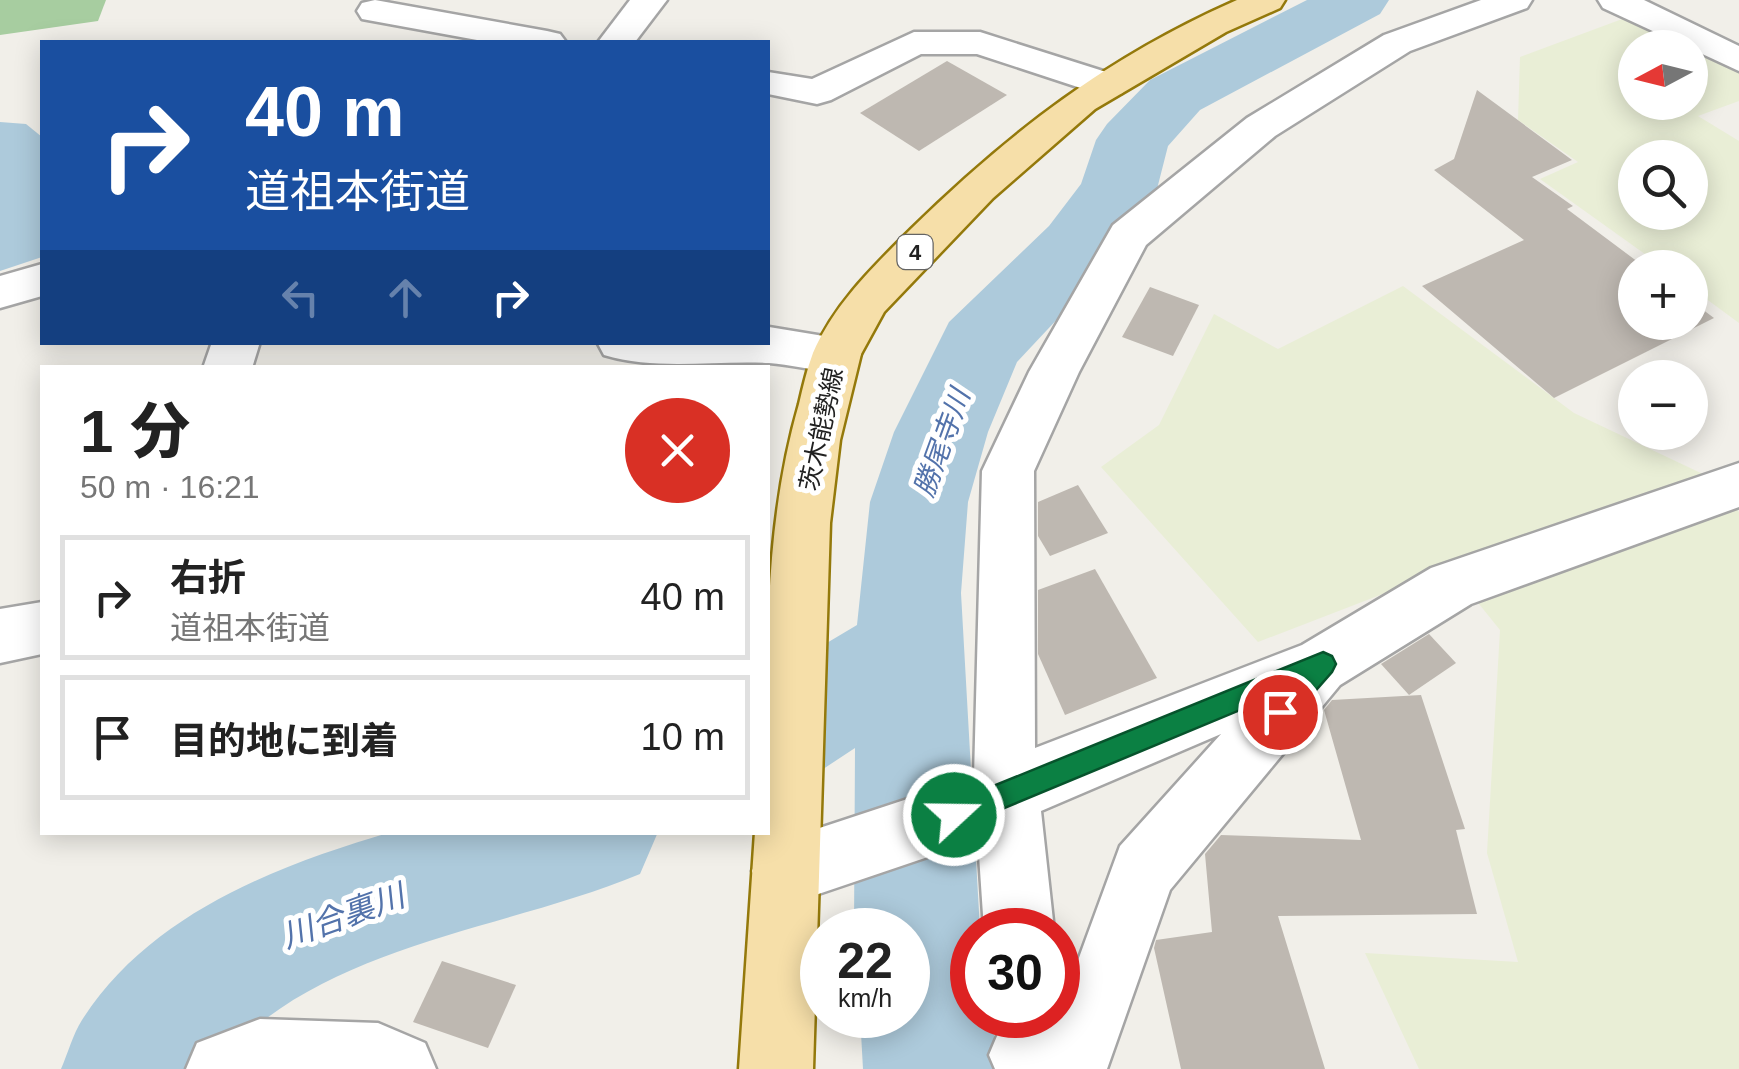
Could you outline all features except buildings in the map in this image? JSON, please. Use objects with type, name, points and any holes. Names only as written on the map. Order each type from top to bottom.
[{"type":"main road","name":"茨木能勢線","points":[[776,1069],[804,865],[790,776],[803,523],[814,440],[837,354],[867,302],[978,188],[1081,101],[1214,24],[1267,0]]},
{"type":"street","points":[[618,40],[649,0]]},
{"type":"street","points":[[1015,908],[997,799],[1004,756],[1008,471],[1054,372],[1129,236],[1261,127],[1398,44],[1514,0]]},
{"type":"street","points":[[1616,0],[1739,60]]},
{"type":"street","points":[[375,11],[536,40]]},
{"type":"street","points":[[770,83],[817,92],[914,43],[980,43],[1108,85]]},
{"type":"street","points":[[0,292],[40,281]]},
{"type":"street","points":[[643,345],[769,345],[837,354]]},
{"type":"street","points":[[804,865],[997,799],[1323,664],[1451,586],[1739,485]]},
{"type":"street","points":[[0,636],[40,628]]},
{"type":"street","points":[[1026,1046],[1081,1043],[1144,870],[1323,664]]},
{"type":"street","points":[[223,1069],[260,1056],[378,1060],[399,1069]]},
{"type":"green space","points":[[0,0],[106,0],[98,21],[0,35]]},
{"type":"green space","points":[[1641,12],[1676,30],[1618,30],[1618,120],[1705,120],[1739,141],[1739,323],[1708,300],[1708,250],[1639,250],[1540,179],[1578,162],[1518,120],[1520,57]]},
{"type":"green space","points":[[1708,46],[1739,62],[1739,101],[1708,112]]},
{"type":"green space","points":[[1403,286],[1574,413],[1618,434],[1618,450],[1652,450],[1705,475],[1739,512],[1739,1069],[1419,1069],[1365,953],[1518,962],[1487,853],[1500,630],[1450,568],[1258,642],[1101,467],[1159,425],[1214,314],[1278,349]]},
{"type":"water","points":[[0,122],[26,124],[40,135],[40,258],[0,271]]},
{"type":"waterway","name":"勝尾寺川","points":[[931,1069],[914,898],[909,593],[919,502],[941,432],[980,345],[1078,246],[1118,189],[1133,140],[1175,95],[1357,0]]},
{"type":"waterway","name":"川合裏川","points":[[770,739],[908,652]]},
{"type":"waterway","name":"川合裏川","points":[[129,1069],[192,996],[263,944],[322,915],[588,835]]},
{"type":"route","points":[[954,815],[1323,664],[1280,712]]}]
